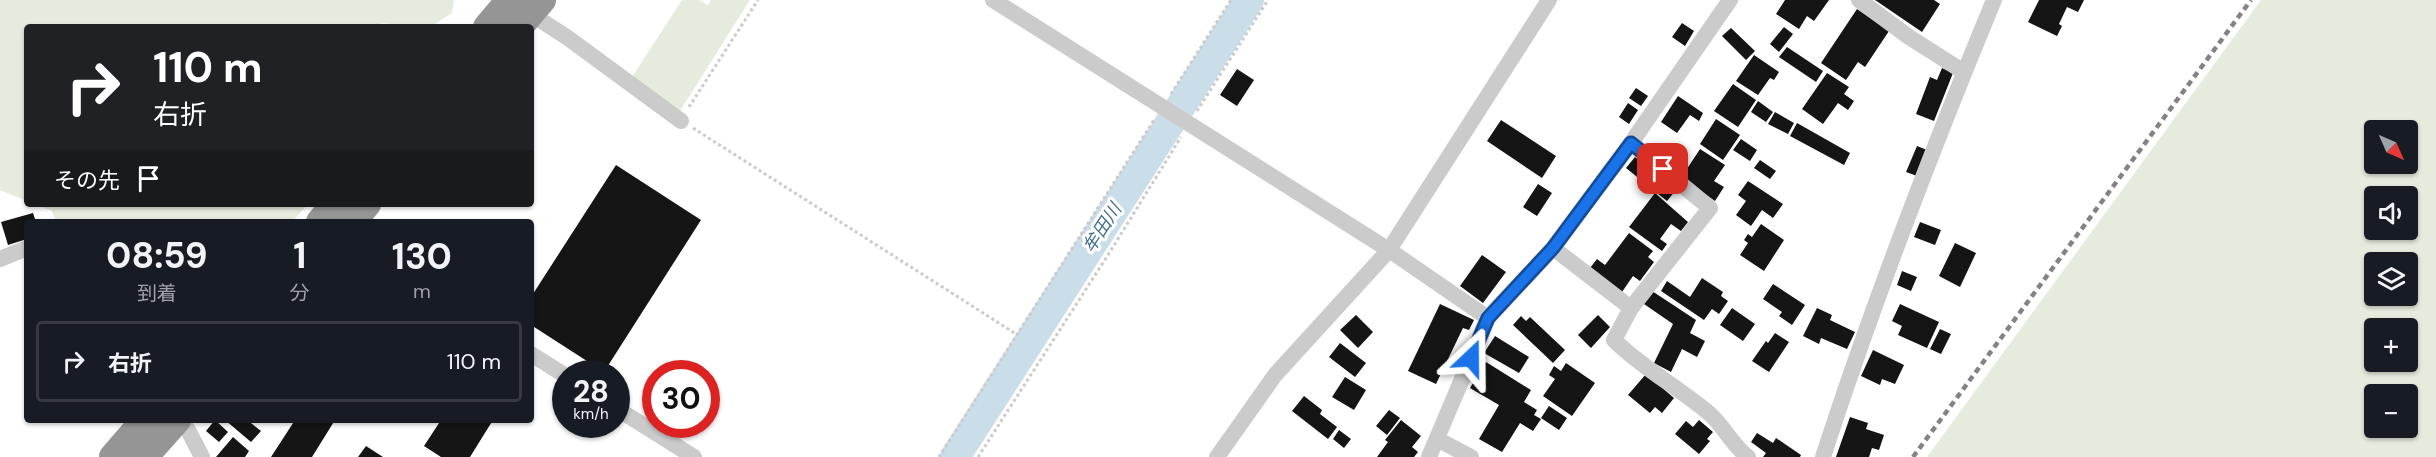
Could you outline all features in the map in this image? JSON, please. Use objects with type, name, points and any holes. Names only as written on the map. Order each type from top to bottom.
[{"type":"highway","points":[[494,24],[525,10]]},
{"type":"highway","points":[[333,217],[359,207]]},
{"type":"highway","points":[[113,457],[142,423]]},
{"type":"highway","points":[[144,457],[175,423]]},
{"type":"street","points":[[993,0],[1186,124],[1389,250],[1488,318]]},
{"type":"street","points":[[1217,457],[1275,375],[1389,250],[1549,0]]},
{"type":"street","points":[[1429,457],[1488,318],[1553,248],[1631,143],[1730,0]]},
{"type":"street","points":[[1859,0],[1909,37],[1964,72]]},
{"type":"street","points":[[1823,457],[1851,372],[1964,72],[1994,0]]},
{"type":"street","points":[[525,10],[568,38],[681,121]]},
{"type":"street","points":[[1631,143],[1710,208],[1631,308],[1614,340],[1631,358],[1687,395],[1713,418],[1740,451],[1748,457]]},
{"type":"street","points":[[1553,248],[1631,308]]},
{"type":"street","points":[[0,259],[24,249]]},
{"type":"street","points":[[534,356],[552,367]]},
{"type":"street","points":[[630,417],[694,457]]},
{"type":"street","points":[[181,423],[188,430],[202,457]]},
{"type":"street","points":[[1437,439],[1471,457]]},
{"type":"path","points":[[758,0],[681,121],[1016,334]]},
{"type":"path","points":[[939,457],[1231,0]]},
{"type":"path","points":[[978,457],[1108,255],[1186,124],[1268,0]]},
{"type":"shaded area","points":[[0,0],[454,0],[452,13],[435,24],[24,24],[24,200],[0,190]]},
{"type":"shaded area","points":[[682,0],[699,0],[708,5],[711,0],[750,0],[680,111],[632,77]]},
{"type":"shaded area","points":[[2261,0],[2436,0],[2436,457],[1927,457]]},
{"type":"shaded area","points":[[42,207],[305,207],[295,219],[55,219],[52,211]]},
{"type":"building","points":[[1785,0],[1829,0],[1814,21],[1807,16],[1799,29],[1776,14]]},
{"type":"building","points":[[1875,0],[1934,0],[1940,4],[1922,32]]},
{"type":"building","points":[[2039,0],[2084,0],[2078,12],[2067,7],[2059,24],[2062,26],[2057,36],[2028,22]]},
{"type":"building","points":[[1857,9],[1889,31],[1865,67],[1858,62],[1846,80],[1821,63]]},
{"type":"building","points":[[1682,23],[1694,31],[1685,46],[1672,37]]},
{"type":"building","points":[[1784,27],[1793,34],[1779,52],[1770,44]]},
{"type":"building","points":[[1731,28],[1755,51],[1746,60],[1722,36]]},
{"type":"building","points":[[1787,47],[1823,71],[1816,82],[1779,57]]},
{"type":"building","points":[[1754,55],[1779,72],[1774,80],[1770,78],[1758,95],[1736,81]]},
{"type":"building","points":[[1942,68],[1953,73],[1934,121],[1916,114],[1930,77],[1937,80]]},
{"type":"building","points":[[1237,69],[1254,80],[1237,106],[1220,95]]},
{"type":"building","points":[[1827,73],[1849,87],[1844,94],[1854,101],[1848,110],[1838,103],[1823,124],[1802,109]]},
{"type":"building","points":[[1733,84],[1756,100],[1738,127],[1714,111]]},
{"type":"building","points":[[1636,88],[1648,96],[1641,106],[1629,98]]},
{"type":"building","points":[[1678,96],[1703,113],[1699,121],[1690,115],[1677,133],[1661,122]]},
{"type":"building","points":[[1758,101],[1773,112],[1766,122],[1751,112]]},
{"type":"building","points":[[1628,103],[1638,110],[1629,124],[1619,117]]},
{"type":"building","points":[[1775,112],[1794,123],[1788,134],[1768,124]]},
{"type":"building","points":[[1716,119],[1740,135],[1723,160],[1700,144]]},
{"type":"building","points":[[1501,120],[1556,156],[1542,178],[1487,141]]},
{"type":"building","points":[[1797,123],[1850,153],[1844,165],[1790,136]]},
{"type":"building","points":[[1741,139],[1757,150],[1750,161],[1733,150]]},
{"type":"building","points":[[1917,146],[1927,150],[1917,176],[1906,172]]},
{"type":"building","points":[[1700,149],[1725,165],[1714,181],[1724,187],[1715,201],[1681,178]]},
{"type":"building","points":[[1635,157],[1676,190],[1667,201],[1626,168]]},
{"type":"building","points":[[1760,160],[1776,171],[1770,179],[1754,168]]},
{"type":"building","points":[[616,165],[701,220],[612,360],[585,360],[534,327],[534,292]]},
{"type":"building","points":[[1748,181],[1783,204],[1773,218],[1762,210],[1751,226],[1736,215],[1746,201],[1738,195]]},
{"type":"building","points":[[1538,184],[1552,193],[1537,216],[1523,207]]},
{"type":"building","points":[[1655,193],[1688,222],[1681,231],[1671,224],[1660,239],[1667,244],[1662,251],[1629,227]]},
{"type":"building","points":[[33,213],[35,219],[24,219],[24,240],[8,245],[1,222]]},
{"type":"building","points":[[1920,222],[1941,230],[1935,245],[1914,237]]},
{"type":"building","points":[[1761,224],[1784,240],[1764,271],[1740,255],[1748,243],[1744,240],[1748,234],[1752,237]]},
{"type":"building","points":[[1629,233],[1653,251],[1648,257],[1654,262],[1640,281],[1633,276],[1622,292],[1590,268],[1597,259],[1605,265]]},
{"type":"building","points":[[1955,243],[1976,253],[1960,287],[1939,276]]},
{"type":"building","points":[[1482,255],[1506,272],[1483,303],[1460,286]]},
{"type":"building","points":[[1902,271],[1917,277],[1911,291],[1897,285]]},
{"type":"building","points":[[1702,278],[1723,292],[1721,296],[1728,301],[1719,314],[1712,309],[1704,320],[1661,291],[1667,281],[1690,297]]},
{"type":"building","points":[[1773,284],[1805,305],[1792,325],[1779,316],[1782,312],[1763,299]]},
{"type":"building","points":[[1652,291],[1696,320],[1690,333],[1705,341],[1697,357],[1682,349],[1671,372],[1654,363],[1673,324],[1644,304]]},
{"type":"building","points":[[1440,304],[1474,320],[1469,330],[1463,328],[1436,384],[1408,371]]},
{"type":"building","points":[[1900,304],[1939,322],[1927,348],[1898,335],[1902,326],[1892,321]]},
{"type":"building","points":[[1732,308],[1755,324],[1743,341],[1720,325]]},
{"type":"building","points":[[1817,308],[1832,315],[1830,320],[1855,332],[1847,349],[1821,338],[1819,344],[1803,336]]},
{"type":"building","points":[[1356,315],[1373,332],[1358,348],[1340,330]]},
{"type":"building","points":[[1598,315],[1610,327],[1591,348],[1578,335]]},
{"type":"building","points":[[1521,316],[1526,321],[1530,317],[1565,350],[1553,363],[1513,325]]},
{"type":"building","points":[[1940,329],[1951,334],[1941,354],[1930,349]]},
{"type":"building","points":[[1775,333],[1789,342],[1769,372],[1752,361],[1766,341],[1768,343]]},
{"type":"building","points":[[1495,336],[1529,357],[1519,373],[1484,353]]},
{"type":"building","points":[[1340,343],[1366,363],[1355,377],[1329,357]]},
{"type":"building","points":[[1873,350],[1904,365],[1895,384],[1882,379],[1880,385],[1861,376]]},
{"type":"building","points":[[1486,362],[1531,390],[1524,402],[1537,410],[1534,415],[1541,419],[1533,431],[1520,423],[1502,452],[1479,439],[1499,405],[1470,388]]},
{"type":"building","points":[[1566,363],[1595,383],[1572,416],[1543,396],[1555,379],[1549,375],[1554,366],[1561,371]]},
{"type":"building","points":[[1646,374],[1674,398],[1662,413],[1655,407],[1650,413],[1628,395]]},
{"type":"building","points":[[1345,377],[1366,390],[1354,410],[1332,397]]},
{"type":"building","points":[[1304,396],[1322,410],[1320,414],[1337,427],[1328,439],[1292,411]]},
{"type":"building","points":[[1549,406],[1567,418],[1559,430],[1541,418]]},
{"type":"building","points":[[1389,410],[1400,418],[1387,435],[1376,426]]},
{"type":"building","points":[[1850,417],[1868,423],[1866,429],[1884,435],[1879,450],[1872,448],[1869,457],[1836,457]]},
{"type":"building","points":[[1401,420],[1421,436],[1412,447],[1418,452],[1414,457],[1377,457],[1388,442],[1385,440]]},
{"type":"building","points":[[1699,420],[1713,432],[1707,439],[1710,441],[1699,454],[1675,434],[1686,421],[1693,427]]},
{"type":"building","points":[[213,423],[218,423],[228,432],[219,442],[206,431]]},
{"type":"building","points":[[229,423],[251,423],[261,431],[251,442]]},
{"type":"building","points":[[293,423],[333,423],[312,457],[271,457]]},
{"type":"building","points":[[439,423],[491,423],[470,457],[441,457],[424,446]]},
{"type":"building","points":[[1339,430],[1351,439],[1344,448],[1333,439]]},
{"type":"building","points":[[1757,433],[1773,443],[1776,438],[1801,455],[1800,457],[1763,457],[1766,453],[1751,442]]},
{"type":"building","points":[[233,437],[249,451],[245,457],[216,457]]},
{"type":"building","points":[[366,446],[383,457],[358,457]]},
{"type":"waterway","name":"牟田川","points":[[955,457],[1249,0]]},
{"type":"railway","points":[[1913,457],[2251,0]]},
{"type":"route","points":[[1471,358],[1488,318],[1553,248],[1631,143],[1663,169]]}]
